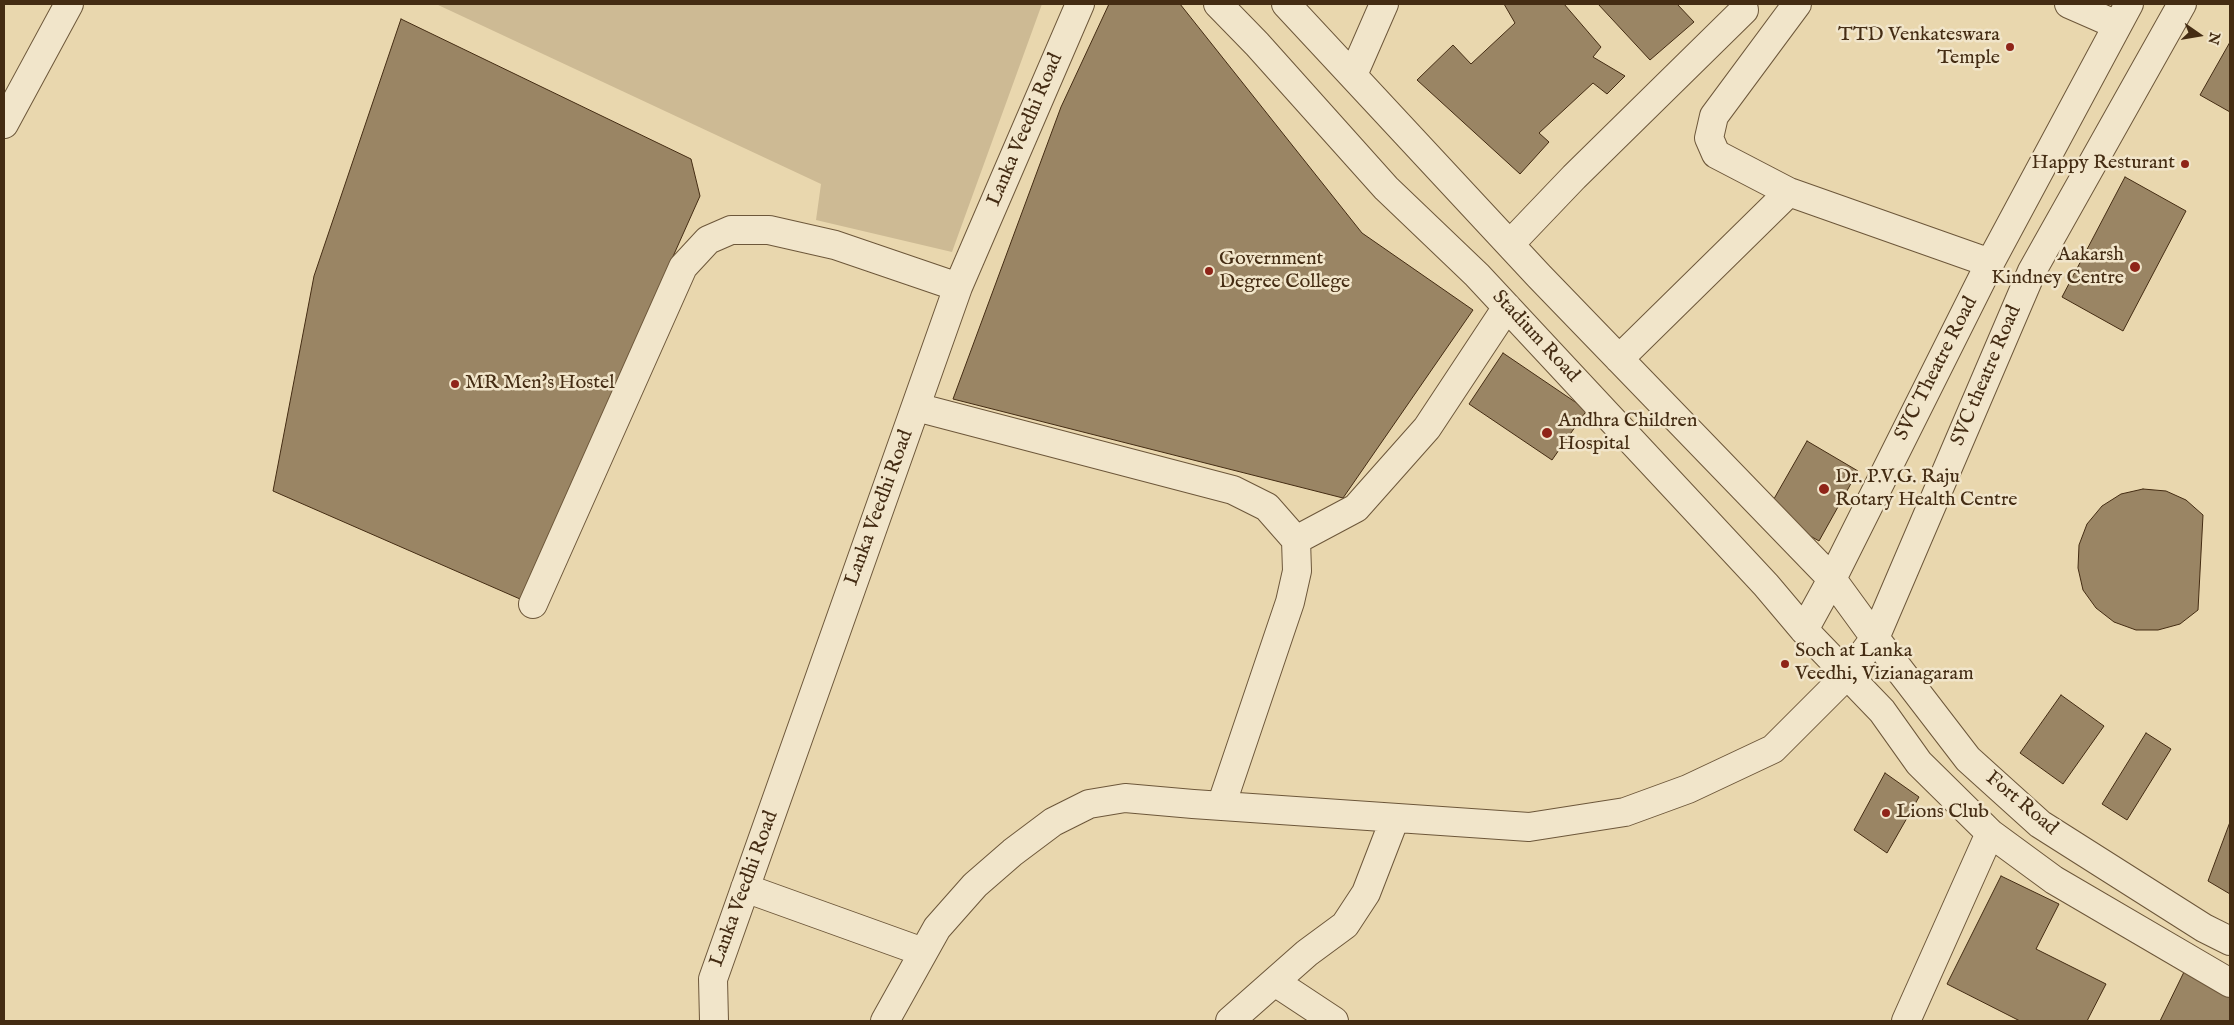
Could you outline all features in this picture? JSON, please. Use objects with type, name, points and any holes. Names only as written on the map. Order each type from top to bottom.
[{"type":"street","points":[[4,124],[69,4]]},
{"type":"street","name":"Lanka Veedhi Road","points":[[714,1021],[713,979],[958,288],[1080,4]]},
{"type":"street","name":"Stadium Road","points":[[1218,4],[1257,44],[1386,188],[1507,307],[1759,577],[1804,630],[1848,674]]},
{"type":"street","points":[[1286,4],[1619,359],[1832,578],[1874,638]]},
{"type":"street","points":[[1353,75],[1384,4]]},
{"type":"street","points":[[1797,4],[1714,116],[1708,138],[1716,154],[1789,192],[1990,262]]},
{"type":"street","points":[[2069,4],[2123,15]]},
{"type":"street","name":"SVC theatre Road","points":[[885,1021],[936,928],[975,885],[1052,822],[1089,804],[1125,798],[1529,827],[1625,812],[1688,789],[1773,749],[1848,674],[1874,638],[2032,271],[2182,4]]},
{"type":"street","points":[[1510,244],[1567,184],[1744,10]]},
{"type":"street","name":"SVC Theatre Road","points":[[1804,630],[1832,578],[1990,262],[2123,15]]},
{"type":"street","points":[[1619,359],[1789,192]]},
{"type":"street","points":[[533,604],[683,267],[708,240],[731,230],[769,230],[835,245],[958,288]]},
{"type":"street","points":[[1296,540],[1356,508],[1427,428],[1507,307]]},
{"type":"street","points":[[916,407],[1233,490],[1267,507],[1296,540],[1297,570],[1290,602],[1220,806]]},
{"type":"street","name":"Fort Road","points":[[1874,638],[1968,759],[2040,824],[2204,928],[2230,942]]},
{"type":"street","name":"Fort Road","points":[[1848,674],[1882,711],[1919,763],[1990,833],[2061,884],[2230,983]]},
{"type":"street","points":[[1230,1021],[1307,953],[1345,925],[1366,893],[1395,818]]},
{"type":"street","points":[[1906,1021],[1990,833]]},
{"type":"street","points":[[745,888],[923,952]]},
{"type":"street","points":[[1275,982],[1334,1021]]},
{"type":"shaded area","points":[[436,4],[1042,4],[952,252],[816,220],[821,184]]},
{"type":"building","name":"Government Degree College","points":[[1109,4],[1180,4],[1362,233],[1473,310],[1343,498],[953,399],[1061,107]]},
{"type":"building","points":[[1504,4],[1564,4],[1601,47],[1593,57],[1625,76],[1607,94],[1593,83],[1539,133],[1549,142],[1520,174],[1417,80],[1453,45],[1471,64],[1515,23]]},
{"type":"building","points":[[1598,4],[1677,4],[1694,22],[1650,60]]},
{"type":"building","name":"MR Men's Hostel","points":[[401,19],[691,159],[700,196],[520,599],[273,491],[314,276]]},
{"type":"building","points":[[2230,42],[2230,112],[2200,95]]},
{"type":"building","points":[[2125,177],[2186,211],[2123,331],[2062,297]]},
{"type":"building","points":[[1503,353],[1587,410],[1552,460],[1469,404]]},
{"type":"building","points":[[1807,441],[1858,471],[1819,541],[1767,511]]},
{"type":"building","points":[[2143,489],[2166,491],[2186,500],[2203,515],[2198,610],[2180,624],[2158,630],[2136,630],[2114,622],[2096,608],[2083,590],[2078,568],[2079,545],[2087,524],[2102,506],[2121,494]]},
{"type":"building","points":[[2061,695],[2104,726],[2063,784],[2020,753]]},
{"type":"building","points":[[2146,733],[2171,749],[2127,820],[2102,804]]},
{"type":"building","name":"Lions Club","points":[[1885,773],[1919,797],[1887,853],[1854,830]]},
{"type":"building","points":[[2230,822],[2230,894],[2208,881]]},
{"type":"building","points":[[2001,876],[2059,904],[2036,949],[2106,984],[2087,1021],[2020,1021],[1947,984]]},
{"type":"building","points":[[2184,972],[2230,996],[2230,1021],[2160,1021]]},
{"type":"place","name":"TTD Venkateswara Temple","points":[[2010,47]]},
{"type":"place","name":"Happy Resturant","points":[[2185,164]]},
{"type":"place","name":"Aakarsh Kindney Centre","points":[[2135,267]]},
{"type":"place","name":"Government Degree College","points":[[1209,271]]},
{"type":"place","name":"MR Men's Hostel","points":[[455,384]]},
{"type":"place","name":"Andhra Children Hospital","points":[[1547,433]]},
{"type":"place","name":"Dr. P.V.G. Raju Rotary Health Centre","points":[[1824,489]]},
{"type":"place","name":"Soch at Lanka Veedhi, Vizianagaram","points":[[1785,664]]},
{"type":"place","name":"Lions Club","points":[[1886,813]]}]
